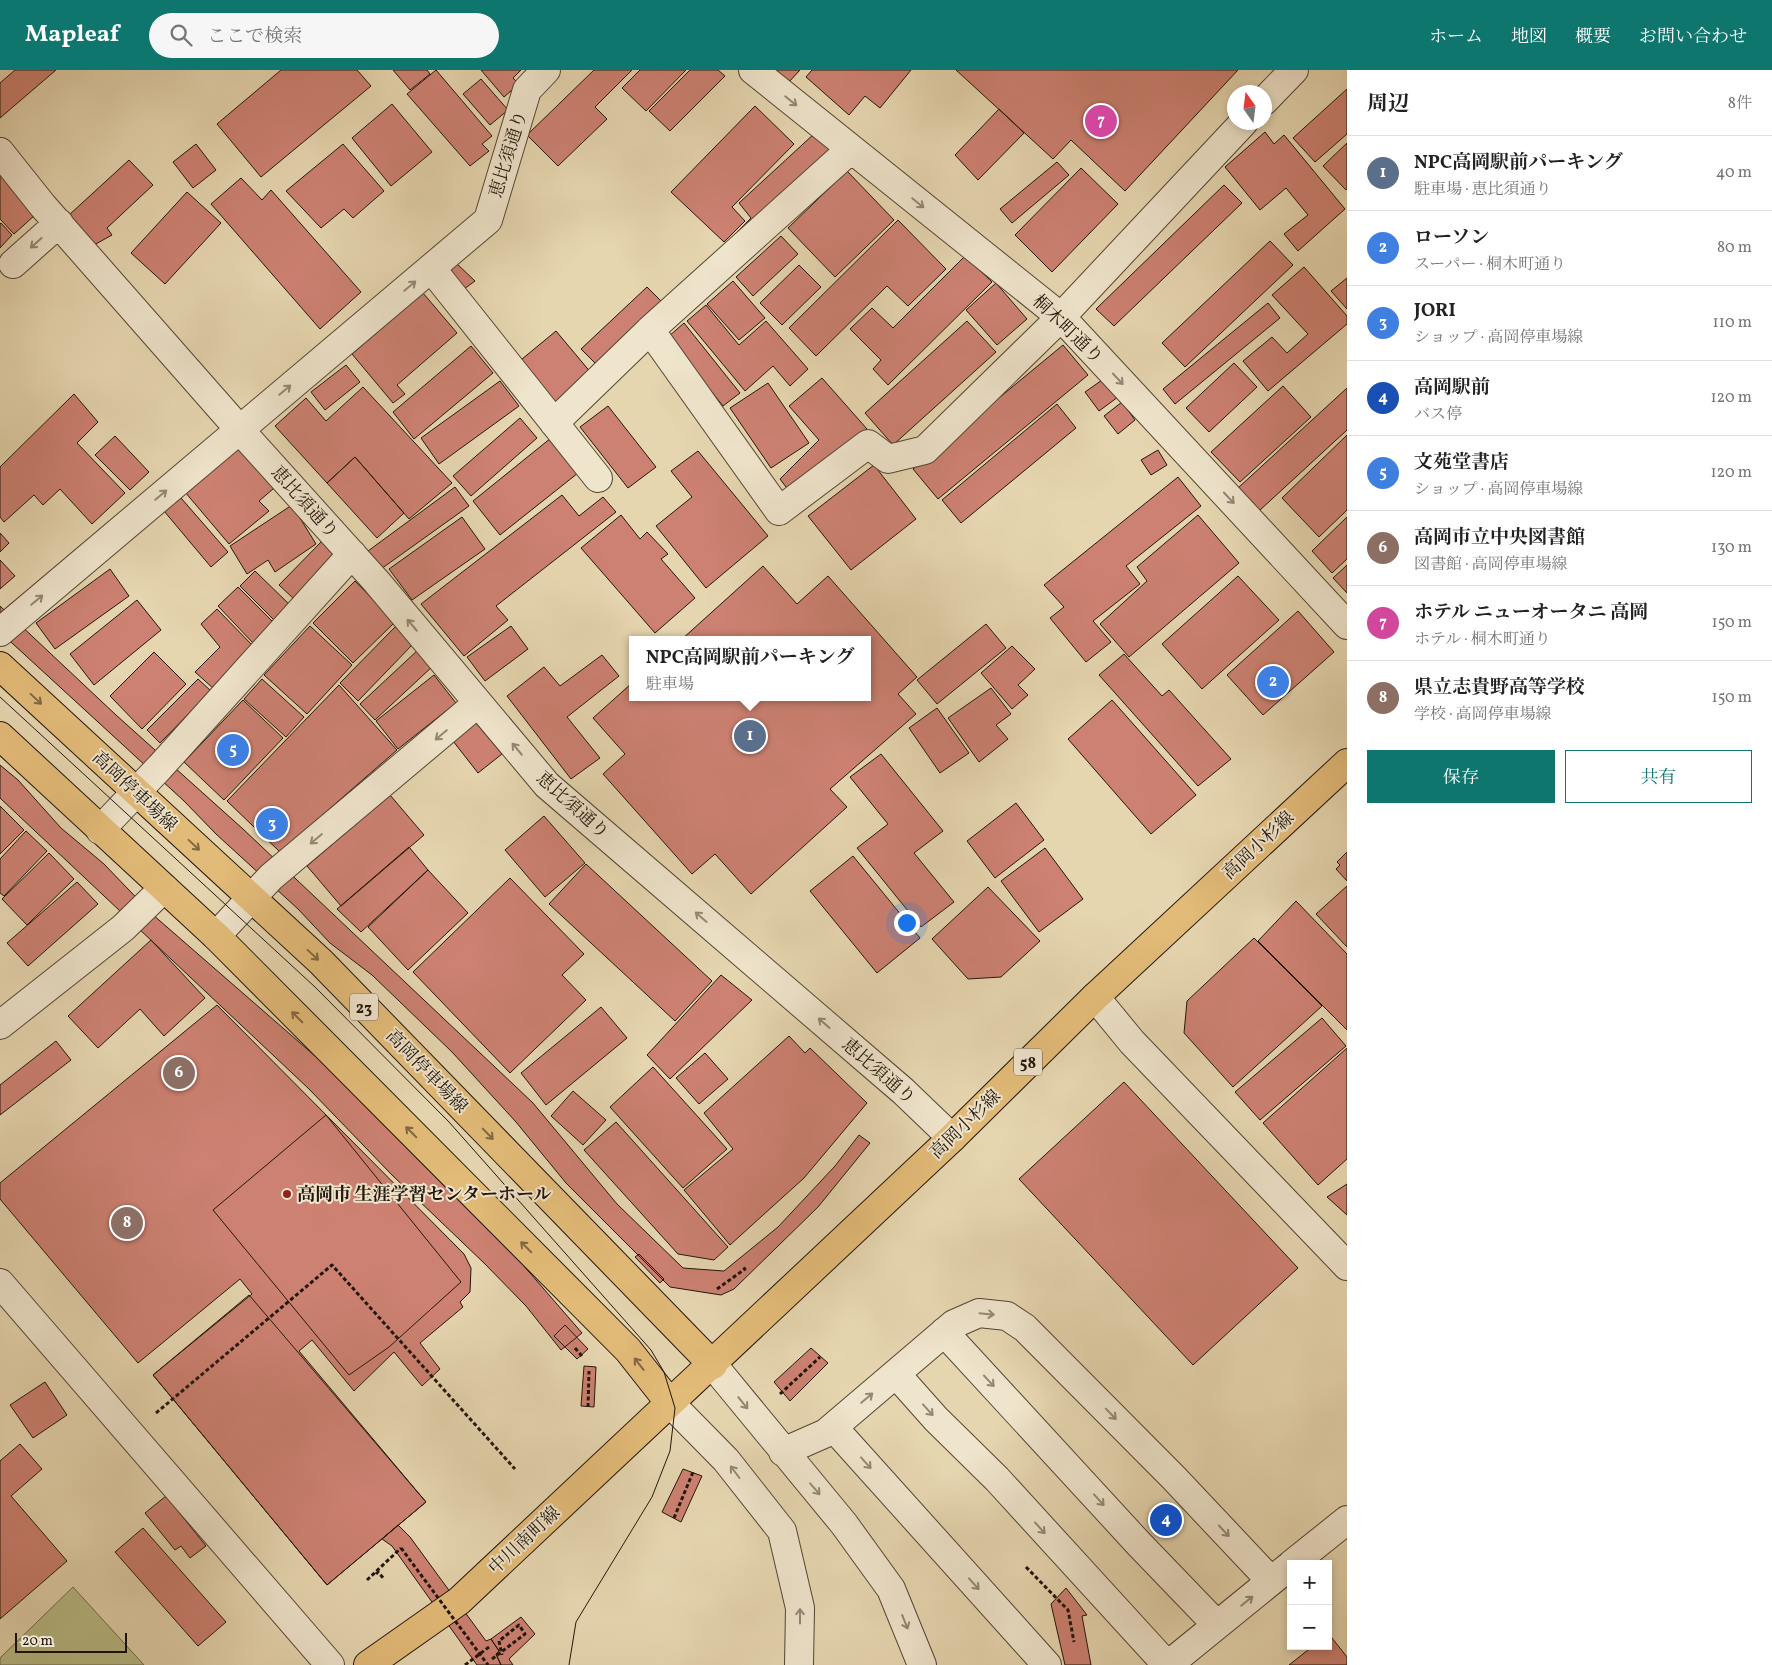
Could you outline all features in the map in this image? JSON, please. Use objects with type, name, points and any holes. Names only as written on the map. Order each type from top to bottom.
[{"type":"main road","name":"高岡停車場線","points":[[0,666],[321,962],[713,1364]]},
{"type":"main road","points":[[0,736],[216,936],[628,1350],[669,1402]]},
{"type":"main road","name":"高岡小杉線","points":[[669,1402],[713,1364],[952,1138],[1095,997],[1347,763]]},
{"type":"main road","name":"中川南町線","points":[[368,1665],[459,1601],[669,1402]]},
{"type":"street","name":"恵比須通り","points":[[0,632],[488,220],[527,90],[546,70]]},
{"type":"street","name":"桐木町通り","points":[[753,70],[1061,317],[1347,625]]},
{"type":"street","points":[[1272,93],[1294,70]]},
{"type":"street","points":[[650,330],[779,511],[868,444],[888,459],[925,450],[1061,317],[1236,130]]},
{"type":"street","points":[[554,423],[650,330],[851,149]]},
{"type":"street","name":"恵比須通り","points":[[0,152],[239,429],[352,554],[547,785],[903,1090],[952,1138]]},
{"type":"street","points":[[13,264],[59,222]]},
{"type":"street","points":[[431,268],[598,478]]},
{"type":"street","points":[[100,830],[137,792],[352,554]]},
{"type":"street","points":[[216,936],[271,877],[478,703]]},
{"type":"street","points":[[0,1025],[123,928],[164,888]]},
{"type":"street","points":[[1095,997],[1132,1042],[1347,1266]]},
{"type":"street","points":[[0,1283],[330,1665]]},
{"type":"street","points":[[783,1452],[826,1433],[954,1324],[979,1313],[1007,1316],[1026,1328],[1174,1478],[1285,1570]]},
{"type":"street","points":[[944,1332],[1138,1544],[1217,1625]]},
{"type":"street","points":[[713,1364],[783,1452],[844,1524],[891,1589],[922,1665]]},
{"type":"street","points":[[896,1374],[936,1419],[997,1479],[1168,1665],[1347,1520]]},
{"type":"street","points":[[669,1402],[726,1460],[782,1532],[800,1608],[799,1665]]},
{"type":"street","points":[[833,1427],[1047,1665]]},
{"type":"path","points":[[131,1435],[332,1265],[515,1469]]},
{"type":"path","points":[[717,1289],[745,1269],[742,1268]]},
{"type":"path","points":[[780,1394],[820,1356]]},
{"type":"path","points":[[588,1407],[589,1372]]},
{"type":"path","points":[[674,1518],[696,1464]]},
{"type":"path","points":[[384,1580],[378,1572],[367,1580],[401,1548],[488,1665]]},
{"type":"path","points":[[1026,1567],[1068,1610],[1075,1647]]},
{"type":"path","points":[[492,1659],[525,1634],[519,1626],[499,1641],[502,1655]]},
{"type":"path","points":[[465,1665],[489,1647]]},
{"type":"green space","points":[[73,1587],[144,1665],[0,1665],[0,1658]]},
{"type":"building","points":[[15,70],[56,70],[0,118],[0,83]]},
{"type":"building","points":[[281,70],[357,70],[371,86],[261,177],[217,124]]},
{"type":"building","points":[[393,70],[427,70],[430,74],[410,90]]},
{"type":"building","points":[[436,70],[492,136],[482,144],[489,151],[470,166],[407,94]]},
{"type":"building","points":[[481,70],[521,70],[513,78],[519,84],[504,97]]},
{"type":"building","points":[[594,70],[632,70],[595,107],[607,119],[558,166],[527,135]]},
{"type":"building","points":[[640,70],[686,70],[646,111],[622,88]]},
{"type":"building","points":[[690,70],[718,70],[725,76],[670,131],[649,111]]},
{"type":"building","points":[[774,70],[800,70],[788,83]]},
{"type":"building","points":[[812,70],[911,70],[880,108],[865,96],[849,115],[806,77]]},
{"type":"building","points":[[956,70],[1238,70],[1125,191],[1071,140],[1053,159]]},
{"type":"building","points":[[481,79],[508,110],[490,125],[463,94]]},
{"type":"building","points":[[1347,89],[1347,134],[1315,162],[1293,138]]},
{"type":"building","points":[[392,104],[432,152],[391,186],[352,138]]},
{"type":"building","points":[[755,106],[794,144],[732,207],[745,221],[724,242],[671,192]]},
{"type":"building","points":[[999,109],[1024,133],[978,180],[955,155]]},
{"type":"building","points":[[1265,132],[1274,144],[1284,135],[1345,209],[1298,251],[1284,234],[1308,215],[1286,188],[1260,210],[1225,167]]},
{"type":"building","points":[[815,133],[831,150],[719,251],[751,218],[739,203]]},
{"type":"building","points":[[1347,143],[1347,188],[1346,190],[1323,166]]},
{"type":"building","points":[[196,144],[216,170],[193,188],[173,162]]},
{"type":"building","points":[[343,144],[384,191],[353,218],[344,209],[321,228],[286,191]]},
{"type":"building","points":[[129,160],[153,185],[107,228],[112,235],[94,245],[69,215]]},
{"type":"building","points":[[1057,162],[1069,175],[1012,223],[1000,209]]},
{"type":"building","points":[[1081,168],[1118,204],[1052,272],[1015,235]]},
{"type":"building","points":[[847,171],[894,220],[835,277],[788,228]]},
{"type":"building","points":[[0,174],[35,215],[14,234],[0,219]]},
{"type":"building","points":[[241,178],[262,200],[271,190],[361,292],[320,329],[211,204]]},
{"type":"building","points":[[1224,185],[1242,203],[1114,326],[1096,309]]},
{"type":"building","points":[[187,192],[221,223],[165,284],[131,253]]},
{"type":"building","points":[[898,220],[946,269],[908,306],[887,286],[816,356],[789,328]]},
{"type":"building","points":[[0,224],[12,235],[0,248]]},
{"type":"building","points":[[781,236],[798,254],[753,296],[736,277]]},
{"type":"building","points":[[1270,241],[1293,265],[1185,367],[1162,343]]},
{"type":"building","points":[[965,256],[992,282],[888,385],[873,369],[881,360],[850,329],[872,308],[893,328]]},
{"type":"building","points":[[455,262],[475,281],[453,297],[436,278]]},
{"type":"building","points":[[799,265],[821,287],[782,325],[760,303]]},
{"type":"building","points":[[1304,267],[1347,316],[1347,324],[1268,391],[1243,361],[1272,337],[1287,353],[1308,334],[1272,295]]},
{"type":"building","points":[[1347,278],[1347,309],[1331,291]]},
{"type":"building","points":[[733,281],[765,318],[739,340],[707,304]]},
{"type":"building","points":[[996,283],[1027,319],[997,345],[966,310]]},
{"type":"building","points":[[647,287],[665,305],[599,367],[581,349]]},
{"type":"building","points":[[423,293],[457,333],[397,385],[405,394],[393,403],[352,354]]},
{"type":"building","points":[[1268,303],[1280,318],[1175,404],[1163,389]]},
{"type":"building","points":[[706,305],[739,345],[766,321],[808,369],[790,386],[773,366],[745,391],[687,321]]},
{"type":"building","points":[[967,321],[996,352],[893,445],[865,413]]},
{"type":"building","points":[[684,323],[740,393],[723,406],[668,337]]},
{"type":"building","points":[[556,331],[592,374],[552,408],[516,364]]},
{"type":"building","points":[[1063,345],[1088,375],[938,499],[913,469]]},
{"type":"building","points":[[471,346],[493,373],[414,439],[393,412]]},
{"type":"building","points":[[1234,363],[1257,387],[1209,432],[1186,408]]},
{"type":"building","points":[[346,365],[360,382],[325,410],[311,392]]},
{"type":"building","points":[[822,378],[867,429],[792,495],[780,479],[819,440],[789,406]]},
{"type":"building","points":[[1105,378],[1118,397],[1099,411],[1085,392]]},
{"type":"building","points":[[500,381],[519,406],[439,464],[421,438]]},
{"type":"building","points":[[768,383],[809,443],[771,468],[730,408]]},
{"type":"building","points":[[1283,386],[1311,417],[1240,482],[1211,452]]},
{"type":"building","points":[[363,387],[452,483],[409,519],[355,457],[327,483],[275,426],[306,398],[326,421]]},
{"type":"building","points":[[1347,388],[1347,430],[1259,511],[1238,488]]},
{"type":"building","points":[[74,394],[98,422],[77,443],[125,493],[92,524],[60,489],[43,505],[34,495],[4,522],[0,517],[0,467]]},
{"type":"building","points":[[1122,402],[1135,420],[1118,434],[1104,416]]},
{"type":"building","points":[[1057,404],[1076,428],[961,523],[942,500]]},
{"type":"building","points":[[608,406],[656,467],[628,488],[580,427]]},
{"type":"building","points":[[520,418],[537,438],[471,496],[453,476]]},
{"type":"building","points":[[1347,435],[1347,510],[1319,537],[1282,498]]},
{"type":"building","points":[[115,436],[149,472],[130,490],[95,455]]},
{"type":"building","points":[[551,438],[578,473],[500,535],[473,501]]},
{"type":"building","points":[[244,441],[280,483],[259,501],[269,511],[229,544],[185,492]]},
{"type":"building","points":[[1158,450],[1167,465],[1151,475],[1141,460]]},
{"type":"building","points":[[698,451],[768,536],[706,588],[656,526],[692,497],[671,471]]},
{"type":"building","points":[[355,457],[404,513],[377,538],[327,483]]},
{"type":"building","points":[[874,465],[916,519],[851,570],[808,516]]},
{"type":"building","points":[[1178,477],[1201,506],[1126,566],[1140,584],[1093,621],[1111,642],[1086,662],[1050,618],[1064,607],[1044,585]]},
{"type":"building","points":[[455,487],[469,506],[381,569],[368,551]]},
{"type":"building","points":[[562,495],[579,516],[603,497],[616,512],[496,606],[508,620],[464,656],[421,604]]},
{"type":"building","points":[[181,498],[228,552],[211,567],[164,511]]},
{"type":"building","points":[[292,505],[316,544],[275,572],[268,560],[247,574],[230,546]]},
{"type":"building","points":[[621,515],[640,539],[647,532],[668,554],[661,559],[695,598],[655,633],[581,548]]},
{"type":"building","points":[[1198,515],[1239,563],[1129,657],[1100,624],[1147,581],[1137,567]]},
{"type":"building","points":[[462,517],[485,549],[412,600],[389,569]]},
{"type":"building","points":[[1347,517],[1347,559],[1332,573],[1312,551]]},
{"type":"building","points":[[0,533],[9,543],[0,552]]},
{"type":"building","points":[[323,540],[338,554],[294,599],[279,585]]},
{"type":"building","points":[[0,560],[15,576],[0,589]]},
{"type":"building","points":[[1347,565],[1347,593],[1333,578]]},
{"type":"building","points":[[763,566],[797,604],[828,576],[917,677],[898,694],[916,714],[830,789],[847,807],[751,894],[715,854],[692,874],[603,774],[625,754],[593,718],[629,686],[629,701],[871,701],[871,636],[685,636]]},
{"type":"building","points":[[110,569],[129,596],[55,649],[36,623]]},
{"type":"building","points":[[255,571],[291,606],[276,622],[240,586]]},
{"type":"building","points":[[1238,576],[1279,620],[1202,689],[1162,644]]},
{"type":"building","points":[[355,581],[395,622],[353,663],[313,623]]},
{"type":"building","points":[[238,587],[274,623],[253,643],[218,606]]},
{"type":"building","points":[[137,600],[161,630],[94,685],[70,654]]},
{"type":"building","points":[[0,606],[116,715],[243,829],[533,1103],[617,1204],[683,1268],[724,1271],[778,1227],[835,1166],[859,1135],[870,1143],[818,1207],[734,1289],[721,1295],[670,1287],[566,1183],[516,1122],[452,1052],[372,975],[330,943],[298,909],[216,834],[184,801],[0,632]]},
{"type":"building","points":[[217,609],[253,646],[214,689],[195,672],[220,647],[201,624]]},
{"type":"building","points":[[1298,611],[1334,652],[1263,715],[1227,675]]},
{"type":"building","points":[[986,624],[1006,648],[937,704],[917,680]]},
{"type":"building","points":[[397,625],[414,643],[358,701],[340,683]]},
{"type":"building","points":[[310,626],[352,665],[307,714],[264,675]]},
{"type":"building","points":[[511,626],[528,649],[485,681],[467,657]]},
{"type":"building","points":[[1012,646],[1035,669],[1018,685],[1028,695],[1012,709],[981,673]]},
{"type":"building","points":[[419,649],[434,665],[375,720],[360,704]]},
{"type":"building","points":[[154,652],[186,684],[142,729],[110,696]]},
{"type":"building","points":[[1124,654],[1162,696],[1169,690],[1231,759],[1198,786],[1099,675]]},
{"type":"building","points":[[602,655],[619,676],[567,717],[600,758],[571,779],[507,696],[544,667],[560,686]]},
{"type":"building","points":[[434,675],[456,703],[398,749],[376,721]]},
{"type":"building","points":[[198,679],[211,691],[160,743],[147,730]]},
{"type":"building","points":[[262,679],[304,717],[286,737],[244,699]]},
{"type":"building","points":[[339,685],[397,750],[280,852],[227,801]]},
{"type":"building","points":[[991,688],[1011,714],[996,725],[1008,739],[979,762],[948,718]]},
{"type":"building","points":[[243,700],[283,738],[224,800],[184,762]]},
{"type":"building","points":[[1112,700],[1196,795],[1151,834],[1068,739]]},
{"type":"building","points":[[937,708],[969,753],[940,773],[909,728]]},
{"type":"building","points":[[476,723],[502,754],[478,773],[453,741]]},
{"type":"building","points":[[881,754],[943,831],[914,853],[954,902],[921,927],[857,848],[888,824],[850,777]]},
{"type":"building","points":[[0,765],[18,780],[61,828],[104,864],[152,914],[330,1069],[465,1198],[582,1333],[561,1350],[526,1306],[392,1175],[309,1089],[0,798]]},
{"type":"building","points":[[390,795],[424,835],[341,906],[307,866]]},
{"type":"building","points":[[1016,803],[1044,840],[995,878],[967,841]]},
{"type":"building","points":[[0,806],[24,830],[0,854]]},
{"type":"building","points":[[544,816],[585,863],[545,897],[505,850]]},
{"type":"building","points":[[26,831],[47,851],[4,896],[0,893],[0,859]]},
{"type":"building","points":[[409,847],[428,870],[361,932],[337,909]]},
{"type":"building","points":[[1045,848],[1083,899],[1039,932],[1001,881]]},
{"type":"building","points":[[1347,852],[1347,881],[1336,869],[1340,865],[1337,862]]},
{"type":"building","points":[[49,853],[74,879],[27,925],[2,899]]},
{"type":"building","points":[[853,856],[920,938],[877,973],[810,891]]},
{"type":"building","points":[[586,864],[712,981],[675,1021],[549,904]]},
{"type":"building","points":[[428,870],[468,913],[408,970],[368,927]]},
{"type":"building","points":[[510,878],[584,954],[562,975],[586,1000],[510,1073],[413,972]]},
{"type":"building","points":[[77,882],[98,904],[28,966],[7,943]]},
{"type":"building","points":[[1347,886],[1347,947],[1316,914]]},
{"type":"building","points":[[988,887],[1040,941],[1001,977],[968,979],[932,939]]},
{"type":"building","points":[[1296,901],[1347,954],[1347,1030],[1258,941]]},
{"type":"building","points":[[1254,938],[1322,1006],[1233,1087],[1184,1033],[1187,1001]]},
{"type":"building","points":[[151,940],[205,998],[164,1036],[140,1009],[98,1048],[68,1016]]},
{"type":"building","points":[[721,975],[752,1000],[670,1079],[647,1055]]},
{"type":"building","points":[[217,1005],[464,1254],[471,1268],[470,1292],[460,1302],[463,1307],[420,1343],[440,1369],[422,1386],[394,1352],[354,1391],[312,1340],[299,1351],[426,1502],[327,1585],[153,1375],[252,1294],[240,1279],[138,1363],[0,1199],[0,1183]]},
{"type":"building","points":[[601,1007],[627,1038],[546,1105],[521,1073]]},
{"type":"building","points":[[1322,1018],[1346,1046],[1260,1120],[1235,1092]]},
{"type":"building","points":[[789,1036],[805,1053],[810,1048],[867,1103],[804,1178],[730,1245],[684,1190],[733,1149],[704,1113]]},
{"type":"building","points":[[56,1041],[71,1060],[0,1115],[0,1085]]},
{"type":"building","points":[[1347,1048],[1347,1159],[1318,1185],[1263,1123]]},
{"type":"building","points":[[705,1053],[728,1079],[699,1104],[676,1078]]},
{"type":"building","points":[[653,1067],[727,1149],[683,1188],[610,1107]]},
{"type":"building","points":[[1124,1082],[1298,1268],[1193,1365],[1019,1179]]},
{"type":"building","points":[[573,1091],[606,1120],[583,1145],[551,1116]]},
{"type":"building","points":[[326,1115],[461,1282],[389,1347],[349,1375],[213,1210]]},
{"type":"building","points":[[616,1122],[728,1247],[714,1260],[678,1254],[584,1150]]},
{"type":"building","points":[[1347,1184],[1347,1215],[1327,1197]]},
{"type":"building","points":[[639,1254],[664,1279],[660,1283],[635,1257]]},
{"type":"building","points":[[249,1295],[426,1502],[327,1585],[153,1375]]},
{"type":"building","points":[[565,1325],[588,1349],[577,1359],[554,1336]]},
{"type":"building","points":[[811,1348],[828,1363],[790,1401],[774,1382]]},
{"type":"building","points":[[584,1366],[596,1367],[594,1407],[581,1406]]},
{"type":"building","points":[[45,1382],[67,1415],[33,1438],[10,1405]]},
{"type":"building","points":[[20,1444],[42,1469],[11,1496],[67,1561],[0,1619],[0,1461]]},
{"type":"building","points":[[683,1469],[702,1476],[681,1522],[662,1512]]},
{"type":"building","points":[[166,1496],[206,1546],[190,1558],[181,1546],[175,1550],[145,1513]]},
{"type":"building","points":[[398,1525],[410,1537],[486,1641],[491,1639],[499,1651],[496,1654],[501,1665],[477,1665],[392,1546],[382,1539]]},
{"type":"building","points":[[143,1528],[226,1622],[198,1646],[115,1552]]},
{"type":"building","points":[[1066,1588],[1087,1615],[1082,1616],[1091,1665],[1065,1665],[1051,1604]]},
{"type":"building","points":[[521,1617],[535,1634],[509,1659],[513,1665],[501,1665],[496,1654],[499,1651],[491,1639]]},
{"type":"building","points":[[1332,1638],[1347,1657],[1347,1665],[1289,1665],[1308,1650],[1332,1650]]},
{"type":"tram line","points":[[0,697],[315,987],[449,1122],[651,1350],[664,1372],[675,1408],[670,1451],[652,1497],[576,1622],[569,1665]]},
{"type":"place","name":"ホテル ニューオータニ 高岡","points":[[1101,121]]},
{"type":"place","name":"ローソン","points":[[1273,682]]},
{"type":"place","name":"NPC高岡駅前パーキング","points":[[750,736]]},
{"type":"place","name":"文苑堂書店","points":[[233,750]]},
{"type":"place","name":"JORI","points":[[272,824]]},
{"type":"place","name":"高岡市立中央図書館","points":[[179,1073]]},
{"type":"place","name":"高岡市 生涯学習センターホール","points":[[287,1194]]},
{"type":"place","name":"県立志貴野高等学校","points":[[127,1223]]},
{"type":"place","name":"高岡駅前","points":[[1166,1520]]}]
